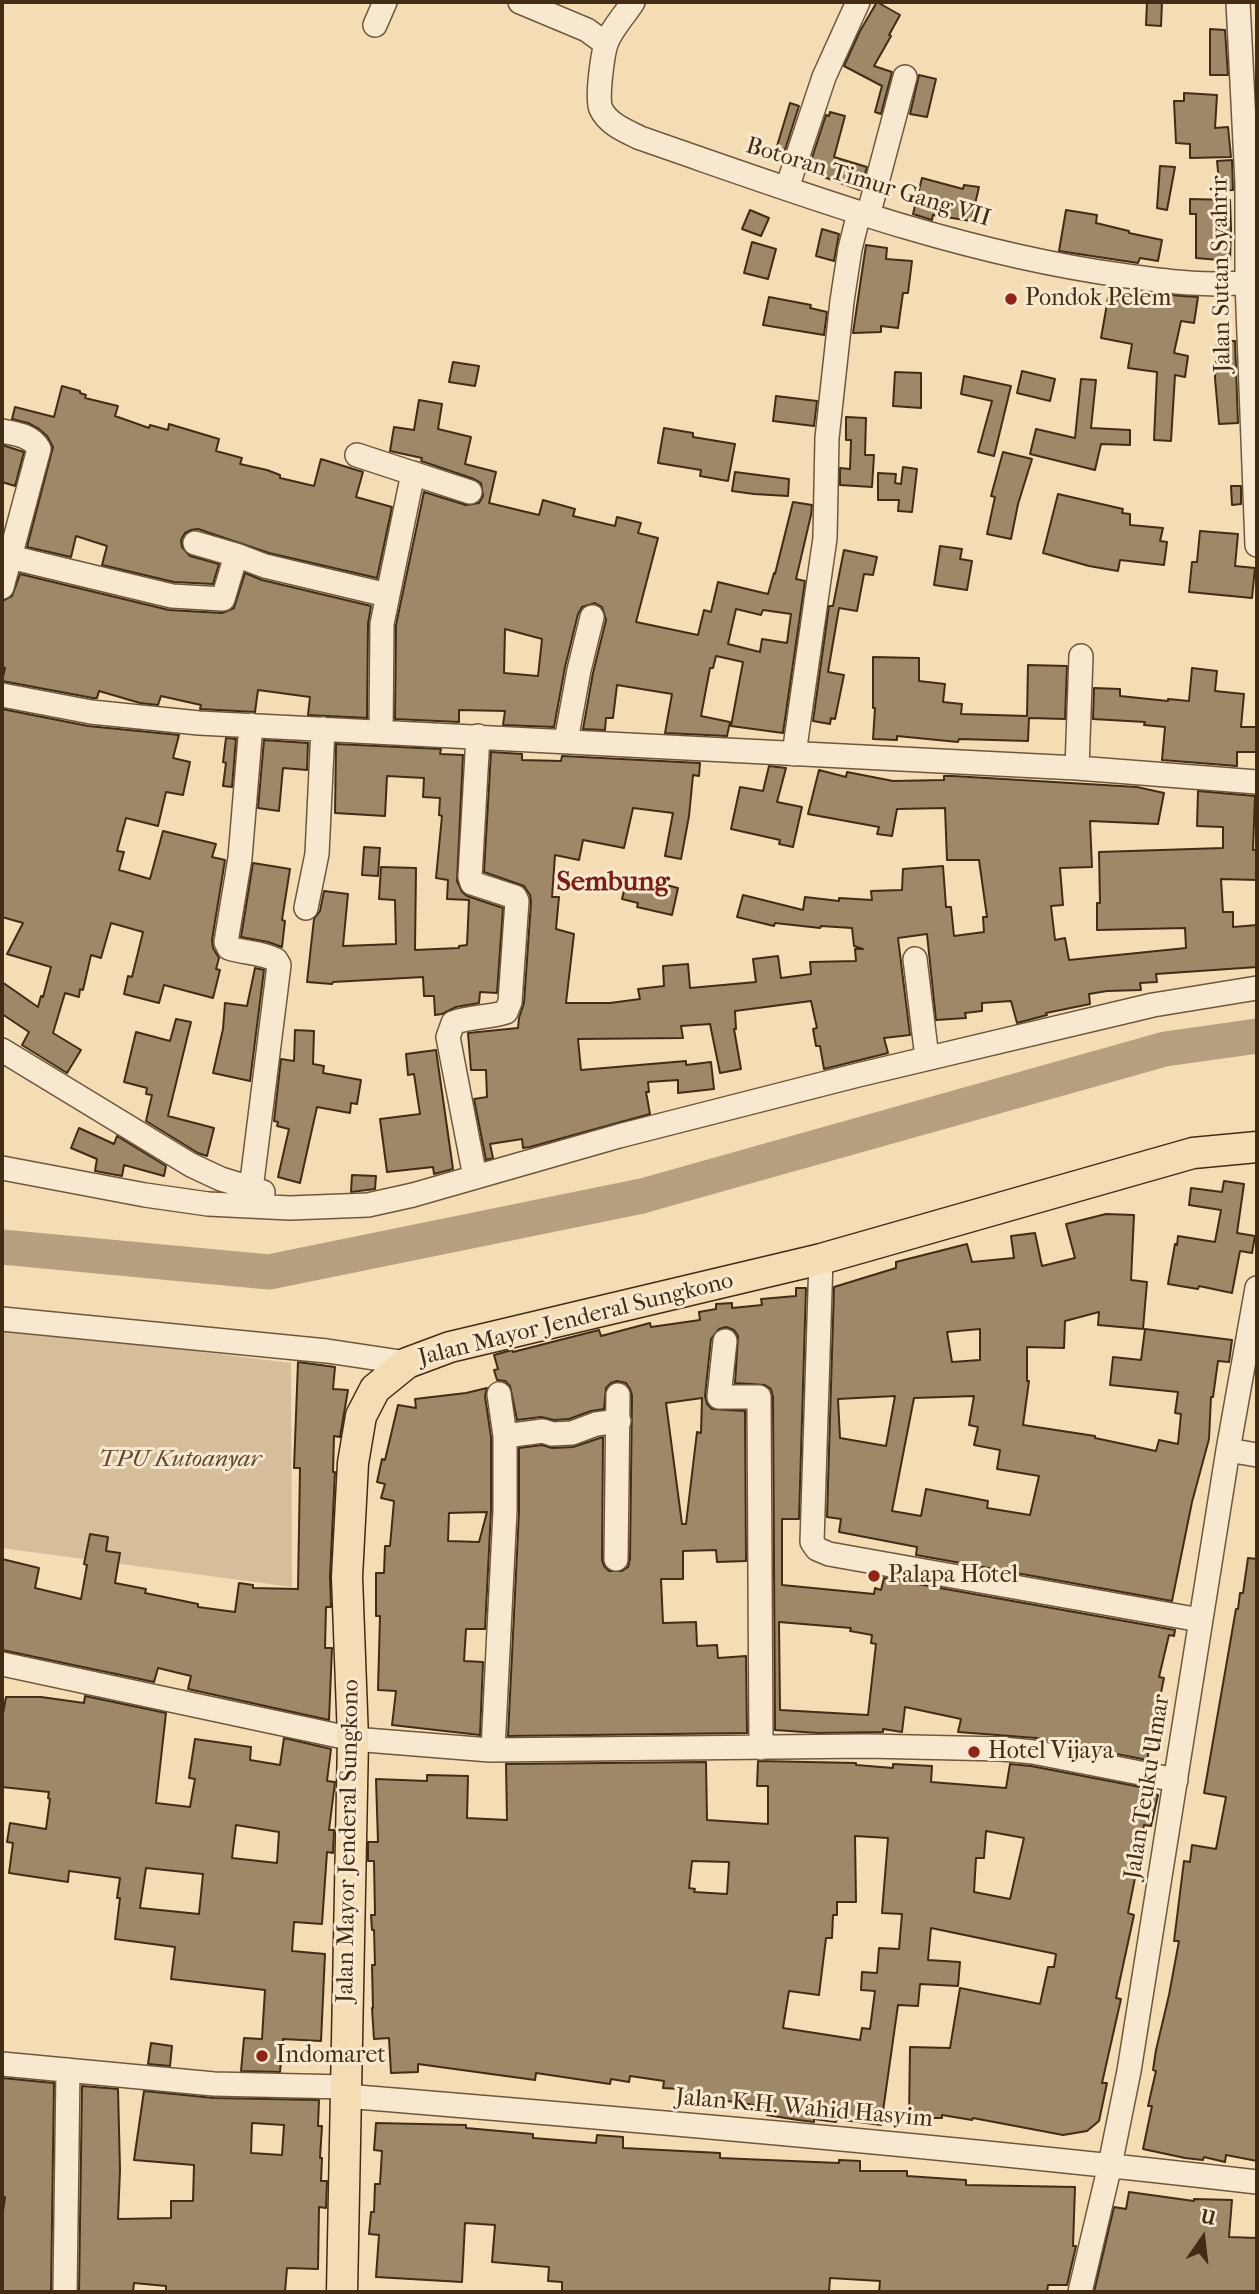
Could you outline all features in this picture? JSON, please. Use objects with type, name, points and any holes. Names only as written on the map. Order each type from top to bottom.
[{"type":"main road","name":"Jalan Mayor Jenderal Sungkono","points":[[342,2292],[354,1739],[347,1577],[357,1434],[361,1416],[375,1389],[407,1363],[450,1347],[821,1259],[1193,1153],[1257,1147]]},
{"type":"street","points":[[375,25],[385,2]]},
{"type":"street","points":[[520,2],[587,30],[606,44]]},
{"type":"street","name":"Botoran Timur Gang VII","points":[[633,2],[606,44],[598,89],[601,109],[617,126],[640,138],[864,215],[1068,268],[1195,284],[1252,282]]},
{"type":"street","points":[[787,188],[824,77],[858,2]]},
{"type":"street","name":"Jalan Sutan Syahrir","points":[[1238,2],[1249,93],[1247,183],[1252,282],[1257,545]]},
{"type":"street","points":[[794,754],[825,538],[827,438],[850,249],[864,215],[905,77]]},
{"type":"street","points":[[2,431],[35,441],[39,449],[2,587]]},
{"type":"street","points":[[357,455],[470,492]]},
{"type":"street","points":[[381,732],[381,636],[413,473]]},
{"type":"street","points":[[195,543],[265,566],[387,595]]},
{"type":"street","points":[[10,557],[172,596],[223,599],[236,555]]},
{"type":"street","points":[[566,741],[592,617]]},
{"type":"street","points":[[1077,768],[1081,656]]},
{"type":"street","points":[[2,695],[91,712],[251,726],[1077,768],[1257,782]]},
{"type":"street","points":[[251,726],[240,858],[226,942],[229,948],[234,950],[267,955],[279,965],[251,1189]]},
{"type":"street","points":[[306,908],[317,854],[323,729]]},
{"type":"street","points":[[475,1177],[448,1037],[453,1023],[463,1018],[494,1016],[506,1012],[510,1002],[517,901],[508,894],[472,883],[470,877],[478,736]]},
{"type":"street","points":[[915,959],[927,1058]]},
{"type":"street","points":[[2,1168],[208,1204],[290,1208],[368,1205],[632,1133],[927,1058],[1153,1005],[1257,988]]},
{"type":"street","points":[[2,1049],[191,1165],[251,1189],[328,1207]]},
{"type":"street","points":[[821,1259],[812,1542],[817,1549],[830,1554],[1200,1620]]},
{"type":"street","name":"Jalan Teuku Umar","points":[[1080,2292],[1129,2071],[1200,1620],[1257,1288]]},
{"type":"street","points":[[2,1319],[327,1351],[407,1363]]},
{"type":"street","points":[[725,1340],[719,1397],[759,1397],[761,1748]]},
{"type":"street","points":[[493,1749],[505,1511],[505,1436],[499,1394]]},
{"type":"street","points":[[616,1559],[618,1395]]},
{"type":"street","points":[[505,1436],[543,1431],[552,1434],[572,1433],[596,1424],[619,1422]]},
{"type":"street","points":[[1228,1450],[1257,1455]]},
{"type":"street","points":[[2,1664],[354,1739],[493,1749],[867,1746],[1021,1750],[1176,1780]]},
{"type":"street","name":"Jalan K.H. Wahid Hasyim","points":[[2,2064],[214,2084],[345,2092],[731,2128],[1257,2182]]},
{"type":"street","points":[[65,2292],[68,2070]]},
{"type":"green space","name":"TPU Kutoanyar","points":[[2,1327],[291,1363],[292,1587],[2,1548]]},
{"type":"building","points":[[877,2],[900,15],[874,66],[892,72],[881,114],[875,112],[882,86],[844,66]]},
{"type":"building","points":[[1147,2],[1162,2],[1161,26],[1146,25]]},
{"type":"building","points":[[1210,29],[1225,30],[1228,75],[1210,75]]},
{"type":"building","points":[[919,75],[936,79],[927,117],[910,114]]},
{"type":"building","points":[[1184,93],[1217,95],[1215,128],[1228,127],[1231,157],[1190,158],[1190,144],[1176,143],[1174,101],[1184,101]]},
{"type":"building","points":[[790,103],[799,106],[782,159],[774,156]]},
{"type":"building","points":[[830,112],[845,116],[834,157],[867,167],[860,190],[818,175],[820,168],[810,164],[826,115],[829,116]]},
{"type":"building","points":[[1232,160],[1233,190],[1220,191],[1217,161]]},
{"type":"building","points":[[1160,166],[1175,167],[1167,210],[1157,208]]},
{"type":"building","points":[[922,178],[963,189],[964,185],[979,187],[971,221],[933,215],[932,220],[913,214]]},
{"type":"building","points":[[1190,199],[1230,200],[1230,261],[1196,258],[1196,214],[1190,214]]},
{"type":"building","points":[[750,210],[769,218],[761,236],[742,229]]},
{"type":"building","points":[[1066,210],[1097,215],[1096,223],[1162,240],[1158,261],[1140,258],[1138,263],[1059,251]]},
{"type":"building","points":[[822,229],[839,234],[834,261],[816,256]]},
{"type":"building","points":[[752,242],[776,249],[768,279],[744,273]]},
{"type":"building","points":[[866,245],[887,248],[886,259],[912,261],[908,293],[903,293],[898,328],[881,326],[881,332],[853,333]]},
{"type":"building","points":[[1155,294],[1198,297],[1194,323],[1181,321],[1174,353],[1188,356],[1185,377],[1175,375],[1171,441],[1154,440],[1157,372],[1128,368],[1132,344],[1101,338],[1108,298],[1153,305]]},
{"type":"building","points":[[769,297],[811,305],[810,308],[827,312],[824,335],[763,325]]},
{"type":"building","points":[[1217,341],[1235,341],[1238,423],[1219,424],[1215,378]]},
{"type":"building","points":[[453,362],[479,366],[475,386],[449,382]]},
{"type":"building","points":[[1022,371],[1055,379],[1050,401],[1017,393]]},
{"type":"building","points":[[895,372],[921,373],[921,408],[893,406]]},
{"type":"building","points":[[964,376],[1011,386],[994,456],[978,452],[992,401],[961,394]]},
{"type":"building","points":[[1081,379],[1096,380],[1091,428],[1130,430],[1130,445],[1101,444],[1095,470],[1030,454],[1036,429],[1075,438]]},
{"type":"building","points":[[62,386],[80,391],[86,395],[85,398],[118,406],[115,416],[149,428],[150,425],[168,430],[169,424],[219,439],[216,451],[242,458],[240,464],[267,470],[280,475],[280,478],[314,486],[321,459],[363,472],[356,497],[392,507],[377,578],[269,553],[198,529],[185,533],[181,540],[182,547],[190,556],[219,564],[213,584],[174,582],[102,565],[107,546],[76,536],[71,557],[27,547],[53,447],[39,429],[12,419],[15,407],[54,417]]},
{"type":"building","points":[[776,396],[817,401],[814,426],[773,421]]},
{"type":"building","points":[[419,400],[442,404],[438,429],[471,437],[465,464],[496,472],[489,503],[539,515],[543,500],[575,509],[573,516],[615,526],[617,517],[641,523],[638,533],[658,538],[636,622],[698,635],[704,610],[711,612],[718,582],[768,594],[793,502],[812,505],[796,579],[805,581],[783,733],[731,726],[743,662],[716,656],[713,668],[710,668],[701,716],[730,722],[727,736],[665,733],[672,694],[617,685],[613,718],[606,718],[605,730],[583,729],[606,620],[602,607],[595,603],[582,607],[578,614],[554,727],[503,725],[505,711],[459,710],[459,722],[395,719],[396,625],[424,492],[466,505],[479,503],[483,496],[481,483],[474,479],[421,461],[422,458],[390,451],[394,427],[414,430]],"holes":[[[736,609],[761,615],[763,610],[791,614],[787,643],[762,639],[760,652],[728,644]],[[505,629],[542,639],[538,676],[504,673]]]},
{"type":"building","points":[[846,417],[866,418],[865,455],[874,455],[872,487],[840,485],[840,468],[850,469],[851,440],[846,440]]},
{"type":"building","points":[[664,428],[693,433],[693,437],[735,444],[728,481],[700,476],[701,470],[658,463]]},
{"type":"building","points":[[2,445],[24,452],[15,486],[2,482]]},
{"type":"building","points":[[1003,452],[1032,459],[1018,504],[1011,539],[987,534],[995,497],[991,496]]},
{"type":"building","points":[[903,467],[917,469],[912,512],[898,511],[899,500],[878,500],[878,473],[896,474],[895,483],[901,484]]},
{"type":"building","points":[[735,472],[789,479],[788,496],[732,491]]},
{"type":"building","points":[[1231,486],[1241,486],[1241,504],[1232,505]]},
{"type":"building","points":[[1058,494],[1123,509],[1122,513],[1130,514],[1130,525],[1163,528],[1160,541],[1167,542],[1164,565],[1120,560],[1118,571],[1043,553]]},
{"type":"building","points":[[1200,531],[1238,534],[1235,566],[1255,568],[1252,598],[1189,592],[1192,562],[1197,562]]},
{"type":"building","points":[[940,546],[962,549],[960,559],[972,561],[967,590],[934,585]]},
{"type":"building","points":[[844,550],[877,557],[873,575],[864,574],[857,611],[839,608],[828,672],[844,675],[835,719],[831,718],[830,724],[813,721],[829,606],[833,606]]},
{"type":"building","points":[[245,573],[262,580],[371,606],[368,624],[367,718],[308,715],[310,697],[258,690],[255,712],[200,709],[201,705],[161,696],[158,705],[140,703],[99,691],[97,698],[93,698],[2,681],[5,668],[2,667],[2,601],[12,596],[20,574],[169,610],[222,613],[234,608]]},
{"type":"building","points":[[873,657],[919,658],[919,681],[945,684],[943,702],[962,704],[961,714],[1027,716],[1028,665],[1067,666],[1065,719],[1029,718],[1028,741],[959,739],[958,742],[897,736],[897,740],[873,739]]},
{"type":"building","points":[[1192,668],[1217,671],[1215,691],[1244,694],[1241,727],[1257,727],[1257,752],[1237,752],[1237,766],[1162,760],[1165,727],[1144,725],[1145,722],[1093,719],[1094,688],[1120,689],[1120,696],[1189,701]]},
{"type":"building","points":[[2,709],[88,726],[179,735],[173,758],[190,762],[183,795],[166,792],[158,826],[126,818],[117,851],[124,852],[119,870],[150,879],[163,831],[216,844],[212,857],[225,860],[212,940],[219,958],[216,969],[220,970],[213,998],[164,985],[159,1003],[124,994],[128,976],[132,977],[143,932],[111,923],[101,958],[91,955],[79,997],[65,993],[53,1033],[81,1050],[67,1073],[22,1045],[29,1032],[2,1014],[2,982],[38,1007],[51,967],[7,954],[23,923],[2,917]]},
{"type":"building","points":[[226,738],[236,739],[232,787],[223,786]]},
{"type":"building","points":[[264,740],[308,743],[307,770],[283,768],[279,811],[258,808]]},
{"type":"building","points":[[336,744],[441,749],[440,754],[463,755],[457,881],[467,896],[503,908],[497,993],[480,992],[479,1003],[456,1007],[435,1015],[434,996],[424,996],[423,977],[332,984],[307,982],[314,919],[320,911],[324,891],[348,894],[343,946],[396,944],[395,900],[379,899],[381,867],[416,868],[415,950],[459,948],[467,945],[469,900],[447,899],[448,880],[436,878],[442,816],[439,815],[440,798],[423,797],[424,778],[387,776],[385,816],[335,813]]},
{"type":"building","points":[[491,752],[522,754],[522,760],[561,761],[562,756],[700,763],[699,776],[693,775],[681,859],[665,856],[673,813],[633,808],[624,848],[583,840],[579,860],[555,855],[552,897],[559,897],[556,929],[574,934],[566,1003],[610,1003],[640,999],[638,989],[664,986],[663,966],[688,964],[690,988],[756,982],[753,959],[778,956],[781,978],[811,974],[810,962],[856,961],[855,949],[863,949],[854,946],[852,928],[775,923],[774,926],[737,917],[743,895],[803,910],[805,897],[839,901],[839,898],[872,900],[871,891],[902,890],[903,869],[943,866],[946,907],[951,907],[954,936],[984,932],[983,917],[987,917],[979,860],[947,860],[945,808],[897,809],[892,836],[877,834],[879,827],[808,814],[819,770],[846,777],[847,772],[893,781],[944,780],[944,776],[953,776],[1137,787],[1164,793],[1158,824],[1090,821],[1092,867],[1060,868],[1063,905],[1051,906],[1055,940],[1065,938],[1069,960],[1186,948],[1185,928],[1097,930],[1097,903],[1100,903],[1099,852],[1223,848],[1223,827],[1197,826],[1198,791],[1255,796],[1253,850],[1257,850],[1257,880],[1221,879],[1223,912],[1233,912],[1233,927],[1257,925],[1257,967],[1156,974],[1157,982],[1140,983],[1141,990],[1089,994],[1090,1004],[1046,1013],[1047,1015],[1017,1023],[1011,1001],[982,1003],[982,1011],[965,1013],[966,1018],[936,1020],[927,934],[898,938],[910,1035],[884,1038],[888,1053],[824,1069],[820,1046],[816,1046],[813,1029],[817,1028],[811,1001],[735,1011],[734,1029],[741,1069],[720,1073],[710,1024],[681,1026],[683,1038],[578,1039],[581,1070],[686,1061],[686,1065],[711,1062],[714,1089],[678,1093],[678,1080],[648,1082],[649,1092],[646,1092],[650,1114],[530,1147],[523,1148],[522,1139],[490,1144],[493,1158],[486,1160],[474,1099],[487,1097],[486,1070],[471,1070],[468,1033],[518,1028],[524,1003],[531,902],[524,886],[484,872]]},
{"type":"building","points":[[769,766],[786,768],[777,802],[802,807],[793,847],[779,844],[780,840],[731,829],[740,787],[763,791]]},
{"type":"building","points":[[364,847],[380,848],[378,876],[362,875]]},
{"type":"building","points":[[253,863],[290,869],[282,920],[285,921],[282,947],[241,937]]},
{"type":"building","points":[[628,875],[678,888],[672,915],[637,907],[638,903],[622,899]]},
{"type":"building","points":[[255,968],[264,970],[250,1081],[213,1073],[223,1029],[225,1003],[247,1006]]},
{"type":"building","points":[[176,1019],[191,1022],[168,1116],[214,1128],[207,1156],[146,1121],[152,1095],[146,1094],[147,1088],[124,1082],[136,1032],[170,1041]]},
{"type":"building","points":[[295,1030],[314,1031],[313,1064],[324,1066],[323,1073],[361,1080],[357,1104],[351,1103],[350,1113],[317,1107],[300,1183],[278,1177],[289,1129],[277,1126],[278,1122],[274,1121],[281,1059],[294,1061]]},
{"type":"building","points":[[436,1050],[453,1169],[434,1174],[433,1167],[387,1172],[380,1119],[420,1114],[414,1074],[408,1075],[406,1054]]},
{"type":"building","points":[[79,1128],[114,1144],[117,1136],[166,1166],[164,1176],[124,1165],[122,1176],[95,1171],[97,1159],[71,1148]]},
{"type":"building","points":[[352,1175],[376,1176],[375,1189],[351,1192]]},
{"type":"building","points":[[1224,1181],[1244,1184],[1237,1233],[1255,1236],[1252,1253],[1240,1251],[1232,1293],[1199,1286],[1198,1289],[1168,1284],[1178,1236],[1215,1242],[1221,1210],[1189,1205],[1191,1188],[1222,1192]]},
{"type":"building","points":[[1106,1214],[1134,1215],[1131,1280],[1147,1282],[1143,1329],[1098,1325],[1099,1312],[1065,1321],[1064,1348],[1027,1347],[1029,1381],[1023,1425],[1095,1436],[1156,1451],[1159,1440],[1178,1444],[1181,1414],[1175,1413],[1178,1392],[1110,1385],[1113,1357],[1141,1360],[1145,1329],[1232,1340],[1229,1362],[1218,1361],[1211,1397],[1209,1439],[1192,1502],[1172,1601],[916,1555],[917,1547],[839,1532],[841,1519],[827,1517],[834,1287],[896,1268],[896,1262],[967,1244],[972,1262],[1014,1258],[1011,1236],[1035,1233],[1042,1266],[1075,1258],[1066,1224]],"holes":[[[980,1329],[980,1360],[952,1362],[947,1332]],[[895,1396],[886,1446],[840,1438],[838,1399]],[[974,1396],[969,1425],[978,1427],[974,1445],[1000,1450],[997,1469],[1039,1476],[1030,1515],[987,1508],[988,1501],[926,1489],[921,1516],[892,1511],[914,1398]]]},
{"type":"building","points":[[796,1288],[806,1288],[799,1519],[782,1519],[782,1585],[874,1594],[875,1588],[881,1590],[884,1578],[1175,1630],[1174,1636],[1169,1635],[1159,1677],[1164,1678],[1147,1760],[1036,1738],[958,1732],[961,1719],[905,1707],[902,1732],[883,1729],[883,1732],[818,1733],[775,1730],[773,1397],[771,1389],[765,1385],[735,1383],[738,1336],[734,1330],[726,1327],[719,1329],[711,1339],[705,1396],[712,1409],[745,1411],[746,1561],[717,1562],[716,1550],[683,1551],[683,1579],[661,1579],[663,1623],[696,1622],[697,1646],[717,1645],[718,1658],[746,1656],[747,1733],[508,1736],[519,1512],[519,1448],[542,1445],[552,1448],[573,1447],[603,1437],[602,1560],[609,1571],[622,1571],[628,1567],[630,1559],[632,1395],[626,1383],[617,1381],[606,1388],[604,1409],[569,1419],[541,1417],[517,1420],[510,1386],[505,1381],[497,1380],[494,1370],[498,1369],[494,1355],[599,1330],[601,1336],[650,1323],[651,1327],[700,1320],[699,1312],[716,1309],[716,1304],[732,1303],[732,1308],[762,1305],[761,1299],[796,1296]],"holes":[[[702,1398],[701,1433],[697,1432],[686,1524],[682,1524],[666,1403]],[[779,1622],[851,1628],[850,1631],[872,1635],[871,1643],[876,1644],[868,1715],[780,1710]]]},
{"type":"building","points":[[298,1362],[335,1367],[333,1389],[348,1390],[340,1437],[334,1436],[331,1607],[326,1607],[325,1648],[332,1648],[329,1720],[188,1689],[191,1676],[158,1668],[154,1682],[2,1650],[2,1559],[39,1568],[35,1588],[81,1599],[90,1534],[108,1537],[106,1551],[120,1553],[115,1583],[146,1589],[145,1593],[198,1604],[198,1607],[235,1612],[239,1583],[253,1585],[253,1588],[298,1589],[300,1468],[294,1468]]},
{"type":"building","points":[[487,1388],[485,1396],[491,1437],[491,1511],[485,1629],[466,1629],[464,1661],[483,1662],[480,1735],[392,1725],[396,1691],[378,1690],[380,1616],[376,1616],[376,1573],[384,1573],[385,1546],[390,1546],[394,1501],[381,1498],[385,1484],[377,1482],[398,1405],[416,1408],[415,1399]],"holes":[[[487,1512],[479,1542],[448,1541],[449,1513]]]},
{"type":"building","points":[[1248,1558],[1257,1559],[1257,2161],[1226,2155],[1225,2162],[1204,2157],[1203,2160],[1185,2158],[1143,2149],[1152,2106],[1148,2106],[1156,2071],[1153,2070],[1156,2050],[1179,1941],[1174,1941],[1184,1861],[1190,1862],[1192,1845],[1216,1849],[1226,1797],[1204,1793],[1236,1609],[1240,1593],[1243,1593]]},
{"type":"building","points":[[85,1696],[166,1713],[156,1803],[190,1807],[195,1779],[189,1778],[195,1739],[251,1747],[250,1760],[280,1765],[284,1738],[331,1749],[327,1781],[335,1782],[329,1830],[334,1830],[333,1853],[327,1852],[322,1924],[294,1922],[292,1951],[325,1954],[321,2041],[283,2039],[280,2072],[241,2071],[244,2038],[262,2039],[265,1990],[171,1979],[175,1947],[115,1939],[120,1878],[69,1871],[68,1882],[9,1873],[13,1843],[7,1842],[10,1823],[46,1829],[50,1799],[49,1792],[2,1787],[2,1719],[6,1697],[41,1697],[84,1703]],"holes":[[[236,1825],[279,1832],[277,1863],[232,1858]],[[146,1868],[203,1874],[199,1914],[140,1908]]]},
{"type":"building","points":[[758,1761],[856,1763],[893,1768],[893,1764],[932,1766],[931,1782],[1006,1788],[1010,1764],[1151,1789],[1150,1793],[1158,1795],[1151,1826],[1144,1825],[1137,1863],[1128,1913],[1134,1915],[1116,1998],[1121,1999],[1102,2083],[1107,2083],[1099,2121],[1087,2131],[1063,2135],[973,2118],[942,2115],[942,2118],[909,2118],[910,2047],[950,2048],[960,1988],[1040,2004],[1048,1967],[1054,1967],[1056,1954],[931,1928],[928,1960],[960,1962],[958,1986],[920,1984],[918,2006],[898,2005],[881,2125],[837,2119],[836,2122],[798,2120],[767,2115],[768,2107],[700,2097],[699,2103],[678,2101],[679,2089],[663,2088],[664,2081],[630,2076],[629,2082],[611,2079],[610,2084],[536,2073],[535,2080],[418,2064],[418,2072],[391,2073],[389,2038],[374,2039],[372,2008],[372,1965],[375,1965],[371,1915],[375,1915],[374,1861],[368,1861],[368,1842],[378,1842],[376,1779],[427,1781],[427,1775],[468,1776],[467,1818],[507,1820],[506,1764],[706,1762],[707,1820],[768,1824],[768,1786],[757,1786]],"holes":[[[986,1831],[1024,1838],[1010,1899],[974,1892],[976,1858],[984,1858]],[[855,1836],[888,1838],[882,1913],[902,1914],[899,1949],[879,1948],[877,1973],[862,1972],[861,1990],[875,1991],[870,2029],[862,2028],[860,2040],[783,2028],[789,1991],[819,1995],[826,1938],[832,1938],[833,1915],[837,1915],[837,1902],[856,1902]],[[692,1861],[729,1862],[727,1894],[694,1892],[695,1889],[689,1888]]]},
{"type":"building","points":[[151,2043],[172,2046],[170,2066],[148,2064]]},
{"type":"building","points":[[2,2078],[54,2083],[51,2292],[2,2292],[2,2219],[5,2197],[2,2197]]},
{"type":"building","points":[[82,2086],[118,2089],[118,2219],[171,2218],[171,2201],[193,2201],[194,2165],[134,2160],[144,2091],[214,2098],[319,2100],[318,2126],[322,2126],[321,2181],[327,2181],[326,2208],[319,2207],[318,2269],[287,2268],[285,2292],[166,2292],[166,2286],[134,2283],[133,2292],[79,2292]],"holes":[[[252,2123],[284,2125],[282,2155],[251,2153]]]},
{"type":"building","points":[[376,2123],[466,2125],[466,2128],[533,2134],[533,2138],[596,2143],[597,2135],[623,2137],[623,2148],[720,2153],[720,2158],[839,2163],[839,2160],[860,2161],[860,2171],[907,2171],[907,2176],[966,2180],[966,2185],[1075,2187],[1073,2246],[1076,2246],[1067,2285],[1048,2285],[1047,2292],[879,2292],[880,2281],[830,2278],[829,2292],[562,2292],[562,2282],[548,2281],[549,2267],[492,2262],[495,2225],[465,2223],[462,2282],[376,2277],[379,2235],[369,2234],[371,2212],[374,2212],[375,2184],[380,2184],[382,2151],[374,2150]]},
{"type":"building","points":[[1129,2192],[1194,2201],[1232,2200],[1229,2237],[1257,2238],[1257,2292],[1094,2292],[1114,2207],[1126,2209]]},
{"type":"waterway","points":[[2,1247],[269,1272],[642,1196],[1165,1049],[1257,1036]]},
{"type":"place","name":"Pondok Pelem","points":[[1011,299]]},
{"type":"place","name":"Palapa Hotel","points":[[874,1576]]},
{"type":"place","name":"Hotel Vijaya","points":[[974,1752]]},
{"type":"place","name":"Indomaret","points":[[262,2056]]},
{"type":"district","name":"Sembung","points":[[613,883]]}]
